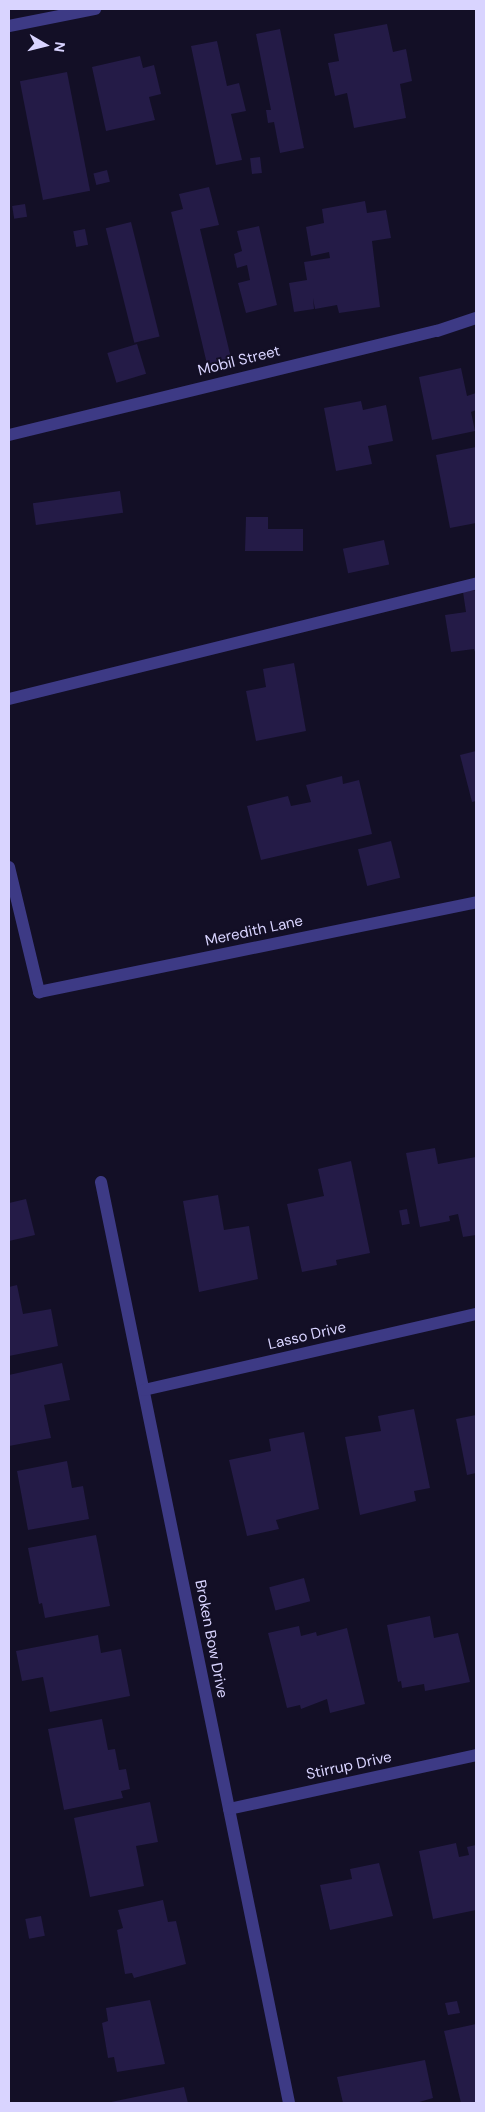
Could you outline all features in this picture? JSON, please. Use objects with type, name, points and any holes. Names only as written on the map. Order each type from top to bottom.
[{"type":"street","points":[[9,26],[95,9]]},
{"type":"street","name":"Mobil Street","points":[[9,435],[437,331],[476,318]]},
{"type":"street","points":[[9,699],[476,583]]},
{"type":"street","name":"Meredith Lane","points":[[9,867],[39,992],[476,902]]},
{"type":"street","name":"Broken Bow Drive","points":[[101,1182],[290,2103]]},
{"type":"street","name":"Lasso Drive","points":[[144,1390],[476,1314]]},
{"type":"street","name":"Stirrup Drive","points":[[229,1809],[476,1756]]},
{"type":"building","points":[[387,24],[393,52],[406,49],[412,81],[400,84],[406,118],[354,128],[347,93],[335,96],[328,63],[339,61],[334,34]]},
{"type":"building","points":[[280,29],[304,148],[280,153],[274,122],[268,123],[266,110],[271,110],[256,34]]},
{"type":"building","points":[[217,41],[227,86],[239,83],[246,111],[231,114],[242,160],[216,165],[191,46]]},
{"type":"building","points":[[140,56],[143,68],[154,65],[161,94],[149,97],[155,120],[106,131],[92,67]]},
{"type":"building","points":[[67,72],[90,191],[43,200],[20,81]]},
{"type":"building","points":[[260,157],[262,173],[252,174],[250,158]]},
{"type":"building","points":[[107,170],[110,182],[96,185],[93,173]]},
{"type":"building","points":[[209,187],[219,225],[200,229],[231,358],[207,364],[171,212],[183,209],[179,194]]},
{"type":"building","points":[[365,201],[367,213],[386,210],[391,238],[372,241],[380,307],[339,313],[337,305],[315,309],[313,298],[314,309],[294,312],[289,283],[307,280],[304,262],[330,258],[329,252],[311,256],[306,227],[324,223],[322,209]]},
{"type":"building","points":[[25,204],[27,217],[14,219],[12,206]]},
{"type":"building","points":[[131,222],[160,336],[134,343],[106,228]]},
{"type":"building","points":[[259,226],[277,305],[246,313],[238,283],[250,280],[247,265],[237,268],[234,254],[242,251],[237,231]]},
{"type":"building","points":[[85,229],[88,245],[76,247],[73,231]]},
{"type":"building","points":[[137,344],[146,374],[116,383],[107,353]]},
{"type":"building","points":[[461,368],[467,396],[476,393],[476,410],[471,412],[475,431],[432,440],[419,377]]},
{"type":"building","points":[[361,401],[363,410],[386,405],[393,441],[368,446],[372,464],[336,471],[324,408]]},
{"type":"building","points":[[476,447],[476,523],[450,528],[436,455]]},
{"type":"building","points":[[120,491],[123,513],[36,525],[33,503]]},
{"type":"building","points":[[246,517],[268,517],[268,529],[303,529],[303,551],[245,551]]},
{"type":"building","points":[[384,540],[389,564],[348,573],[343,549]]},
{"type":"building","points":[[476,590],[476,655],[474,649],[451,652],[445,615],[466,612],[463,592]]},
{"type":"building","points":[[294,663],[306,731],[256,741],[246,691],[266,687],[263,669]]},
{"type":"building","points":[[476,751],[476,801],[472,802],[460,755]]},
{"type":"building","points":[[342,776],[343,784],[359,780],[372,834],[261,860],[247,806],[288,796],[291,806],[311,802],[306,785]]},
{"type":"building","points":[[391,841],[400,878],[367,886],[358,849]]},
{"type":"building","points":[[435,1148],[438,1164],[476,1157],[476,1235],[463,1237],[458,1214],[449,1216],[450,1221],[420,1227],[406,1153]]},
{"type":"building","points":[[351,1161],[370,1253],[336,1260],[337,1265],[302,1272],[287,1204],[324,1196],[318,1169]]},
{"type":"building","points":[[218,1195],[224,1230],[249,1226],[258,1279],[199,1292],[183,1201]]},
{"type":"building","points":[[26,1199],[35,1235],[9,1241],[9,1203]]},
{"type":"building","points":[[407,1209],[410,1224],[402,1225],[399,1211]]},
{"type":"building","points":[[17,1285],[23,1314],[51,1309],[58,1346],[9,1356],[9,1287]]},
{"type":"building","points":[[62,1363],[70,1400],[44,1405],[51,1438],[9,1446],[9,1375]]},
{"type":"building","points":[[414,1409],[430,1488],[414,1491],[416,1501],[360,1515],[345,1437],[381,1431],[378,1416]]},
{"type":"building","points":[[476,1415],[476,1473],[467,1475],[456,1419]]},
{"type":"building","points":[[304,1432],[319,1509],[276,1520],[279,1529],[247,1536],[229,1460],[271,1451],[269,1439]]},
{"type":"building","points":[[67,1461],[72,1488],[83,1486],[89,1519],[28,1530],[17,1471]]},
{"type":"building","points":[[96,1535],[110,1606],[45,1618],[42,1603],[39,1604],[28,1548]]},
{"type":"building","points":[[304,1578],[310,1601],[275,1610],[269,1587]]},
{"type":"building","points":[[430,1616],[434,1638],[458,1633],[470,1682],[425,1691],[424,1684],[402,1688],[401,1681],[398,1682],[387,1625]]},
{"type":"building","points":[[299,1626],[301,1636],[316,1632],[317,1636],[347,1628],[365,1704],[330,1713],[327,1699],[301,1709],[300,1705],[287,1708],[268,1633]]},
{"type":"building","points":[[98,1635],[101,1653],[121,1649],[130,1696],[50,1712],[43,1677],[22,1681],[16,1651]]},
{"type":"building","points":[[102,1719],[108,1750],[115,1749],[119,1770],[126,1769],[130,1789],[121,1791],[123,1798],[64,1810],[48,1729]]},
{"type":"building","points":[[150,1802],[158,1842],[136,1846],[144,1886],[90,1897],[74,1818]]},
{"type":"building","points":[[456,1843],[459,1857],[469,1855],[467,1847],[476,1845],[476,1910],[433,1919],[419,1851]]},
{"type":"building","points":[[379,1863],[393,1916],[330,1930],[320,1885],[352,1879],[350,1869]]},
{"type":"building","points":[[163,1900],[168,1922],[176,1921],[186,1964],[134,1978],[132,1973],[125,1974],[117,1930],[123,1928],[118,1910]]},
{"type":"building","points":[[41,1916],[45,1936],[29,1939],[25,1919]]},
{"type":"building","points":[[150,2000],[165,2064],[117,2072],[114,2057],[108,2058],[102,2023],[108,2021],[106,2008]]},
{"type":"building","points":[[457,2001],[460,2013],[448,2015],[445,2003]]},
{"type":"building","points":[[476,2024],[476,2103],[461,2103],[444,2031]]},
{"type":"building","points":[[425,2060],[433,2098],[416,2103],[343,2103],[337,2077]]},
{"type":"building","points":[[184,2087],[188,2103],[111,2103],[111,2102]]}]
